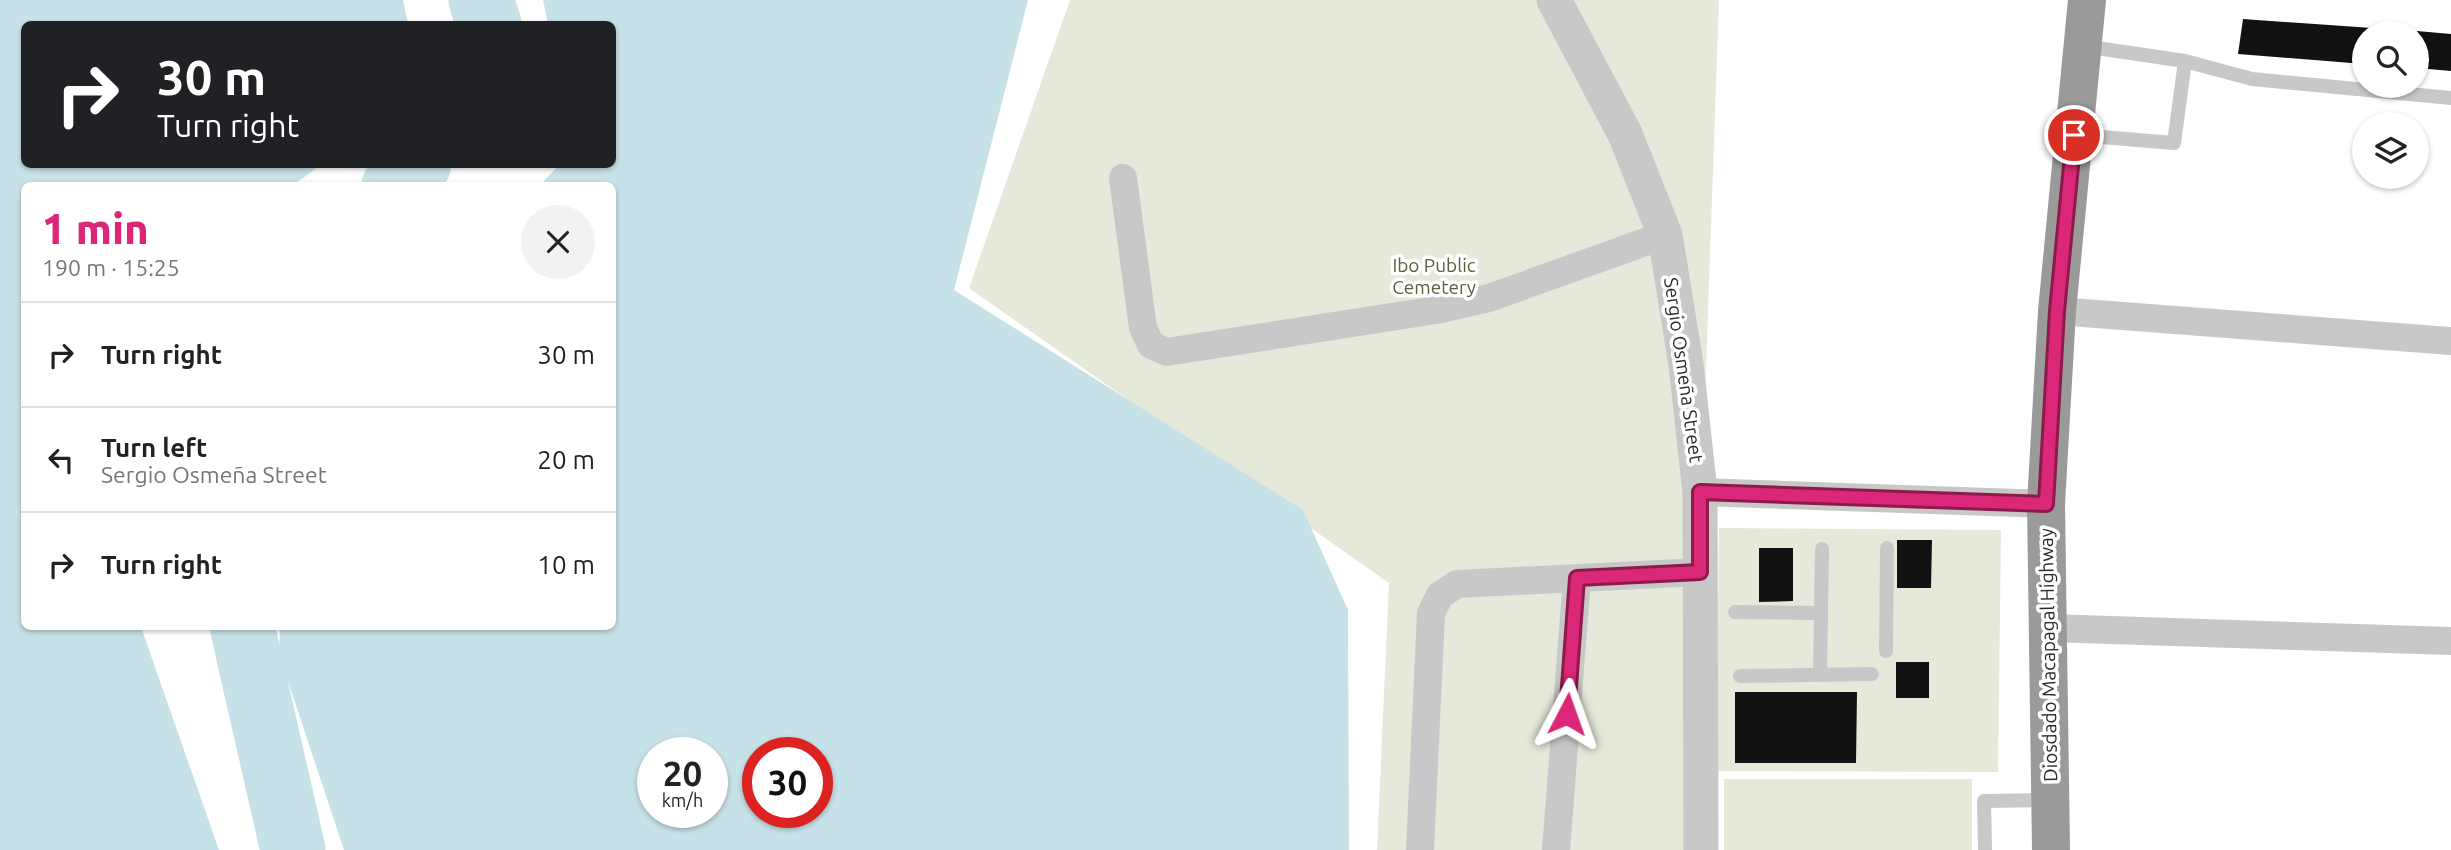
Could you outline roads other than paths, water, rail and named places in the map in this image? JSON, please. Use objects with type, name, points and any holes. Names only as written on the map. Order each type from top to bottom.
[{"type":"highway","name":"Diosdado Macapagal Highway","points":[[2050,850],[2046,504],[2057,311],[2087,0]]},
{"type":"street","name":"Sergio Osmeña Street","points":[[1553,0],[1625,134],[1665,235],[1686,364],[1700,492],[1701,850]]},
{"type":"street","points":[[1123,178],[1143,328],[1151,345],[1167,352],[1436,310],[1489,298],[1665,235]]},
{"type":"street","points":[[2057,311],[2451,341]]},
{"type":"street","points":[[1700,492],[2046,504]]},
{"type":"street","points":[[1420,850],[1431,612],[1440,595],[1457,584],[1700,572]]},
{"type":"street","points":[[1556,850],[1577,578]]},
{"type":"street","points":[[2049,628],[2451,641]]},
{"type":"lane","points":[[2082,46],[2185,61],[2252,79],[2451,98]]},
{"type":"lane","points":[[2074,135],[2174,142],[2185,61]]},
{"type":"lane","points":[[1886,651],[1887,548]]},
{"type":"lane","points":[[1820,675],[1822,550]]},
{"type":"lane","points":[[1735,612],[1821,613]]},
{"type":"lane","points":[[1740,676],[1872,674]]},
{"type":"lane","points":[[1984,850],[1984,801],[2050,800]]},
{"type":"water","points":[[0,0],[403,0],[407,21],[21,21],[21,168],[317,168],[297,182],[21,182],[21,630],[142,630],[219,850],[0,850]]},
{"type":"water","points":[[543,0],[1028,0],[954,290],[1303,510],[1348,610],[1349,850],[344,850],[279,654],[280,630],[616,630],[616,182],[543,182],[556,168],[616,168],[616,21],[547,21]]},
{"type":"waterway","points":[[481,0],[488,21]]},
{"type":"waterway","points":[[399,182],[414,168]]},
{"type":"waterway","points":[[243,630],[293,850]]},
{"type":"park label","name":"Ibo Public Cemetery","points":[[1434,276]]}]
